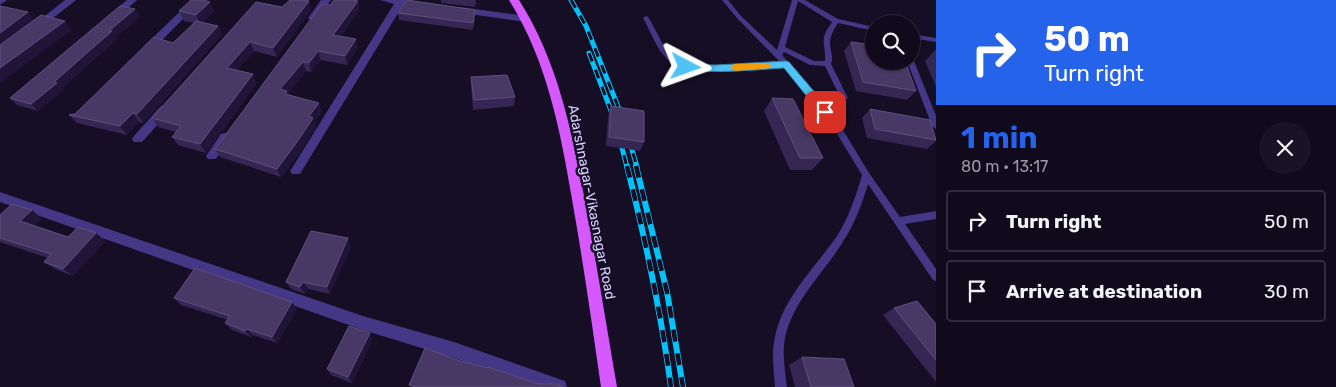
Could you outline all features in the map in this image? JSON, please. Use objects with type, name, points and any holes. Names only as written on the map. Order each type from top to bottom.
[{"type":"main road","name":"Adarshnagar-Vikasnagar Road","points":[[514,0],[526,19],[544,60],[564,121],[586,240],[608,387]]},
{"type":"street","points":[[24,37],[71,0]]},
{"type":"street","points":[[103,25],[132,0]]},
{"type":"street","points":[[141,56],[197,0]]},
{"type":"street","points":[[309,23],[326,0]]},
{"type":"street","points":[[385,0],[420,5]]},
{"type":"street","points":[[296,171],[400,2]]},
{"type":"street","points":[[448,9],[526,19]]},
{"type":"street","points":[[138,139],[171,102]]},
{"type":"street","points":[[212,156],[234,125]]},
{"type":"street","points":[[0,197],[363,323],[454,350],[558,387]]},
{"type":"lane","points":[[725,0],[740,17],[780,52],[786,64],[825,112],[936,277]]},
{"type":"lane","points":[[780,52],[795,0]]},
{"type":"lane","points":[[800,0],[836,21],[865,27]]},
{"type":"lane","points":[[646,18],[673,61],[686,67],[716,68],[786,64]]},
{"type":"lane","points":[[827,64],[830,60],[826,40],[827,34],[836,21]]},
{"type":"lane","points":[[920,37],[936,40]]},
{"type":"lane","points":[[780,52],[813,63],[827,64]]},
{"type":"lane","points":[[825,112],[844,98],[827,64]]},
{"type":"lane","points":[[914,70],[936,126]]},
{"type":"lane","points":[[781,387],[778,350],[782,329],[795,302],[842,236],[858,204],[866,175]]},
{"type":"lane","points":[[897,221],[936,215]]},
{"type":"building","points":[[191,0],[210,2],[196,15],[179,11]]},
{"type":"building","points":[[290,0],[309,1],[273,48],[250,42],[227,68],[253,74],[200,144],[172,137],[181,126],[152,118],[256,2],[282,7]]},
{"type":"building","points":[[334,0],[358,1],[333,35],[356,39],[345,56],[318,51],[309,63],[303,62],[280,89],[287,91],[285,94],[319,103],[309,116],[313,118],[277,169],[215,149],[322,4],[330,5]]},
{"type":"building","points":[[407,0],[475,10],[473,23],[398,13]]},
{"type":"building","points":[[0,6],[28,12],[0,33]]},
{"type":"building","points":[[120,6],[135,9],[54,82],[57,83],[31,104],[10,98]]},
{"type":"building","points":[[41,15],[65,21],[0,68],[0,45]]},
{"type":"building","points":[[196,21],[218,26],[137,114],[133,113],[120,126],[69,115],[75,114],[154,37],[173,43]]},
{"type":"building","points":[[851,42],[865,44],[865,70],[908,70],[916,91],[863,82]]},
{"type":"building","points":[[507,75],[515,97],[474,100],[471,77]]},
{"type":"building","points":[[772,98],[793,99],[823,158],[800,158]]},
{"type":"building","points":[[611,106],[644,111],[644,142],[609,137]]},
{"type":"building","points":[[870,109],[930,120],[936,140],[875,129]]},
{"type":"building","points":[[12,204],[32,210],[20,221],[68,237],[78,227],[96,233],[63,269],[44,262],[51,254],[0,238],[0,215]]},
{"type":"building","points":[[311,231],[348,238],[327,287],[303,282],[300,287],[286,282]]},
{"type":"building","points":[[195,268],[292,302],[272,337],[247,329],[245,331],[225,323],[230,316],[174,298]]},
{"type":"building","points":[[917,301],[936,324],[936,360],[894,308]]},
{"type":"building","points":[[349,326],[370,333],[348,377],[327,369]]},
{"type":"building","points":[[425,348],[460,361],[488,367],[538,384],[556,384],[563,387],[415,387],[409,385]]},
{"type":"building","points":[[802,357],[844,359],[854,387],[811,387]]},
{"type":"railway","points":[[571,0],[586,26],[623,119]]},
{"type":"railway","points":[[589,53],[615,121],[627,167]]},
{"type":"railway","points":[[628,136],[637,167]]},
{"type":"railway","points":[[627,166],[652,275],[671,387]]},
{"type":"railway","points":[[636,166],[667,292],[683,387]]},
{"type":"slow traffic","points":[[735,67],[767,66]]},
{"type":"route","points":[[686,67],[716,68],[786,64],[825,112]]}]
